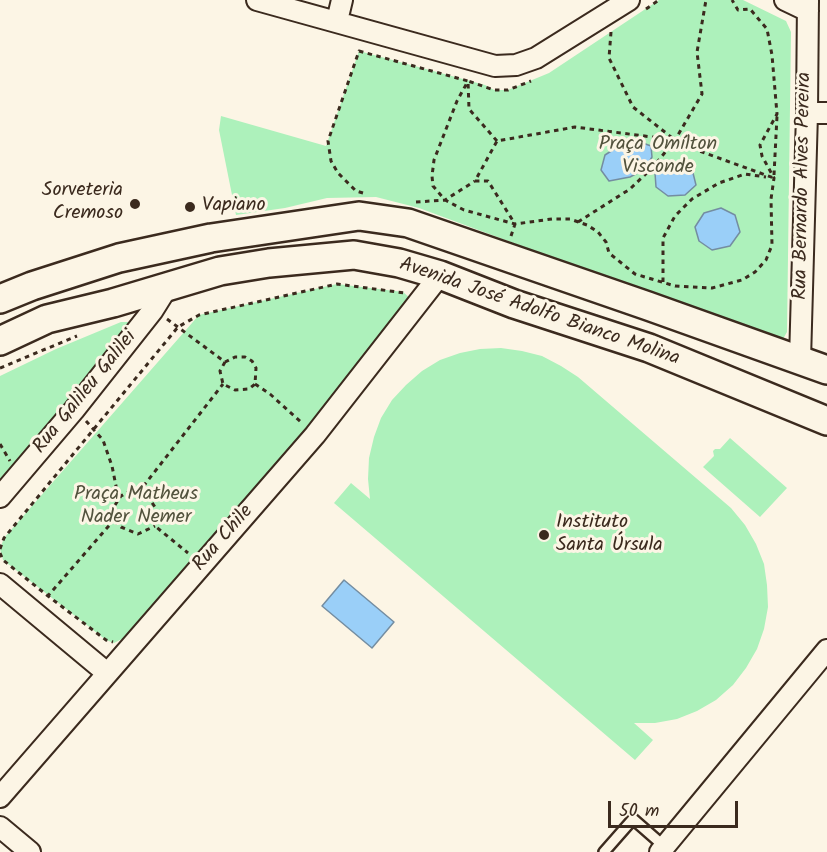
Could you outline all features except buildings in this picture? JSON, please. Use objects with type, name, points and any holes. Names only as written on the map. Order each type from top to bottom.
[{"type":"main road","points":[[0,299],[32,286],[119,258],[199,241],[359,216],[408,223],[827,370]]},
{"type":"main road","name":"Avenida José Adolfo Bianco Molina","points":[[0,341],[47,320],[220,271],[269,263],[354,255],[399,263],[440,275],[514,304],[649,348],[827,421]]},
{"type":"main road","points":[[32,286],[47,320]]},
{"type":"main road","points":[[649,348],[661,311]]},
{"type":"street","points":[[257,0],[495,66],[516,65],[536,58],[629,0]]},
{"type":"street","points":[[337,21],[342,0]]},
{"type":"street","name":"Rua Bernardo Alves Pereira","points":[[785,0],[808,6],[800,360]]},
{"type":"street","points":[[807,113],[827,113]]},
{"type":"street","name":"Rua Chile","points":[[0,797],[315,435],[440,275]]},
{"type":"street","name":"Rua Galileu Galilei","points":[[0,497],[74,410],[153,310],[168,286]]},
{"type":"street","points":[[0,584],[107,673]]},
{"type":"street","points":[[663,849],[827,650]]},
{"type":"street","points":[[0,827],[30,852]]},
{"type":"lane","points":[[604,852],[633,819],[663,849]]},
{"type":"path","points":[[578,222],[630,189],[654,166],[675,140],[702,94],[697,52],[706,0]]},
{"type":"path","points":[[468,81],[457,101],[434,160],[433,186],[445,200],[464,210],[515,224],[570,219],[598,232],[606,242],[609,253],[635,274],[675,286],[712,288],[727,285],[755,272],[766,260],[772,244],[771,199],[777,114],[772,55],[767,29],[750,9],[738,10],[732,0]]},
{"type":"path","points":[[611,32],[609,58],[633,107],[680,144],[774,178]]},
{"type":"path","points":[[372,195],[356,191],[338,173],[331,161],[328,141],[358,51],[468,81]]},
{"type":"path","points":[[468,81],[469,110],[497,141]]},
{"type":"path","points":[[774,178],[762,156],[760,145],[777,114]]},
{"type":"path","points":[[497,141],[575,127],[675,140]]},
{"type":"path","points":[[411,203],[445,200],[475,181],[497,141]]},
{"type":"path","points":[[663,282],[663,238],[675,216],[692,199],[719,183],[745,174],[774,178]]},
{"type":"path","points":[[475,181],[488,181],[515,224]]},
{"type":"path","points":[[114,643],[106,640],[3,560],[0,551],[4,538],[178,327],[199,315],[337,284],[403,292],[411,299]]},
{"type":"path","points":[[153,310],[225,362]]},
{"type":"path","points":[[0,368],[87,332]]},
{"type":"path","points":[[235,357],[245,357],[252,361],[256,368],[255,384],[249,389],[235,390],[223,384],[220,371],[225,362],[235,357]]},
{"type":"path","points":[[33,613],[113,521],[113,508],[121,496],[142,488],[223,384]]},
{"type":"path","points":[[255,384],[270,394],[315,435]]},
{"type":"path","points":[[74,410],[95,429],[103,440],[117,491],[121,496]]},
{"type":"path","points":[[0,444],[16,467]]},
{"type":"path","points":[[142,488],[155,507],[155,526]]},
{"type":"path","points":[[113,521],[138,534],[155,526]]},
{"type":"path","points":[[155,526],[202,564]]},
{"type":"green space","name":"Praça Omílton Visconde","points":[[659,0],[743,0],[786,21],[791,32],[787,332],[783,339],[775,340],[419,208],[376,197],[327,198],[285,208],[236,215],[219,130],[221,116],[326,146],[359,51],[485,85],[494,90],[508,90],[549,73]]},
{"type":"green space","name":"Praça Matheus Nader Nemer","points":[[337,284],[403,292],[411,299],[408,310],[195,559],[124,638],[114,643],[106,640],[3,560],[0,549],[4,538],[199,315]]},
{"type":"green space","points":[[121,322],[133,322],[0,487],[0,376],[56,349]]},
{"type":"green space","points":[[501,348],[542,356],[578,377],[731,508],[745,525],[764,564],[768,607],[757,649],[746,668],[733,685],[716,700],[697,711],[677,719],[655,723],[634,723],[653,740],[635,760],[334,503],[351,483],[370,499],[369,458],[374,437],[381,418],[392,400],[406,385],[422,371],[440,360],[480,349]]},
{"type":"green space","points":[[730,438],[787,488],[760,517],[703,467],[714,456],[713,451],[720,449]]},
{"type":"water","points":[[640,142],[651,146],[652,157],[645,169],[630,177],[609,181],[601,170],[605,155],[622,144]]},
{"type":"water","points":[[672,162],[684,164],[693,173],[696,185],[685,195],[668,196],[656,187],[655,173],[661,165]]},
{"type":"water","points":[[721,208],[735,215],[740,232],[730,246],[712,250],[699,241],[695,227],[704,213]]},
{"type":"water","points":[[344,580],[394,622],[372,648],[322,606]]},
{"type":"place","name":"Sorveteria Cremoso","points":[[135,204]]},
{"type":"place","name":"Vapiano","points":[[190,207]]},
{"type":"place","name":"Instituto Santa Úrsula","points":[[544,535]]}]
